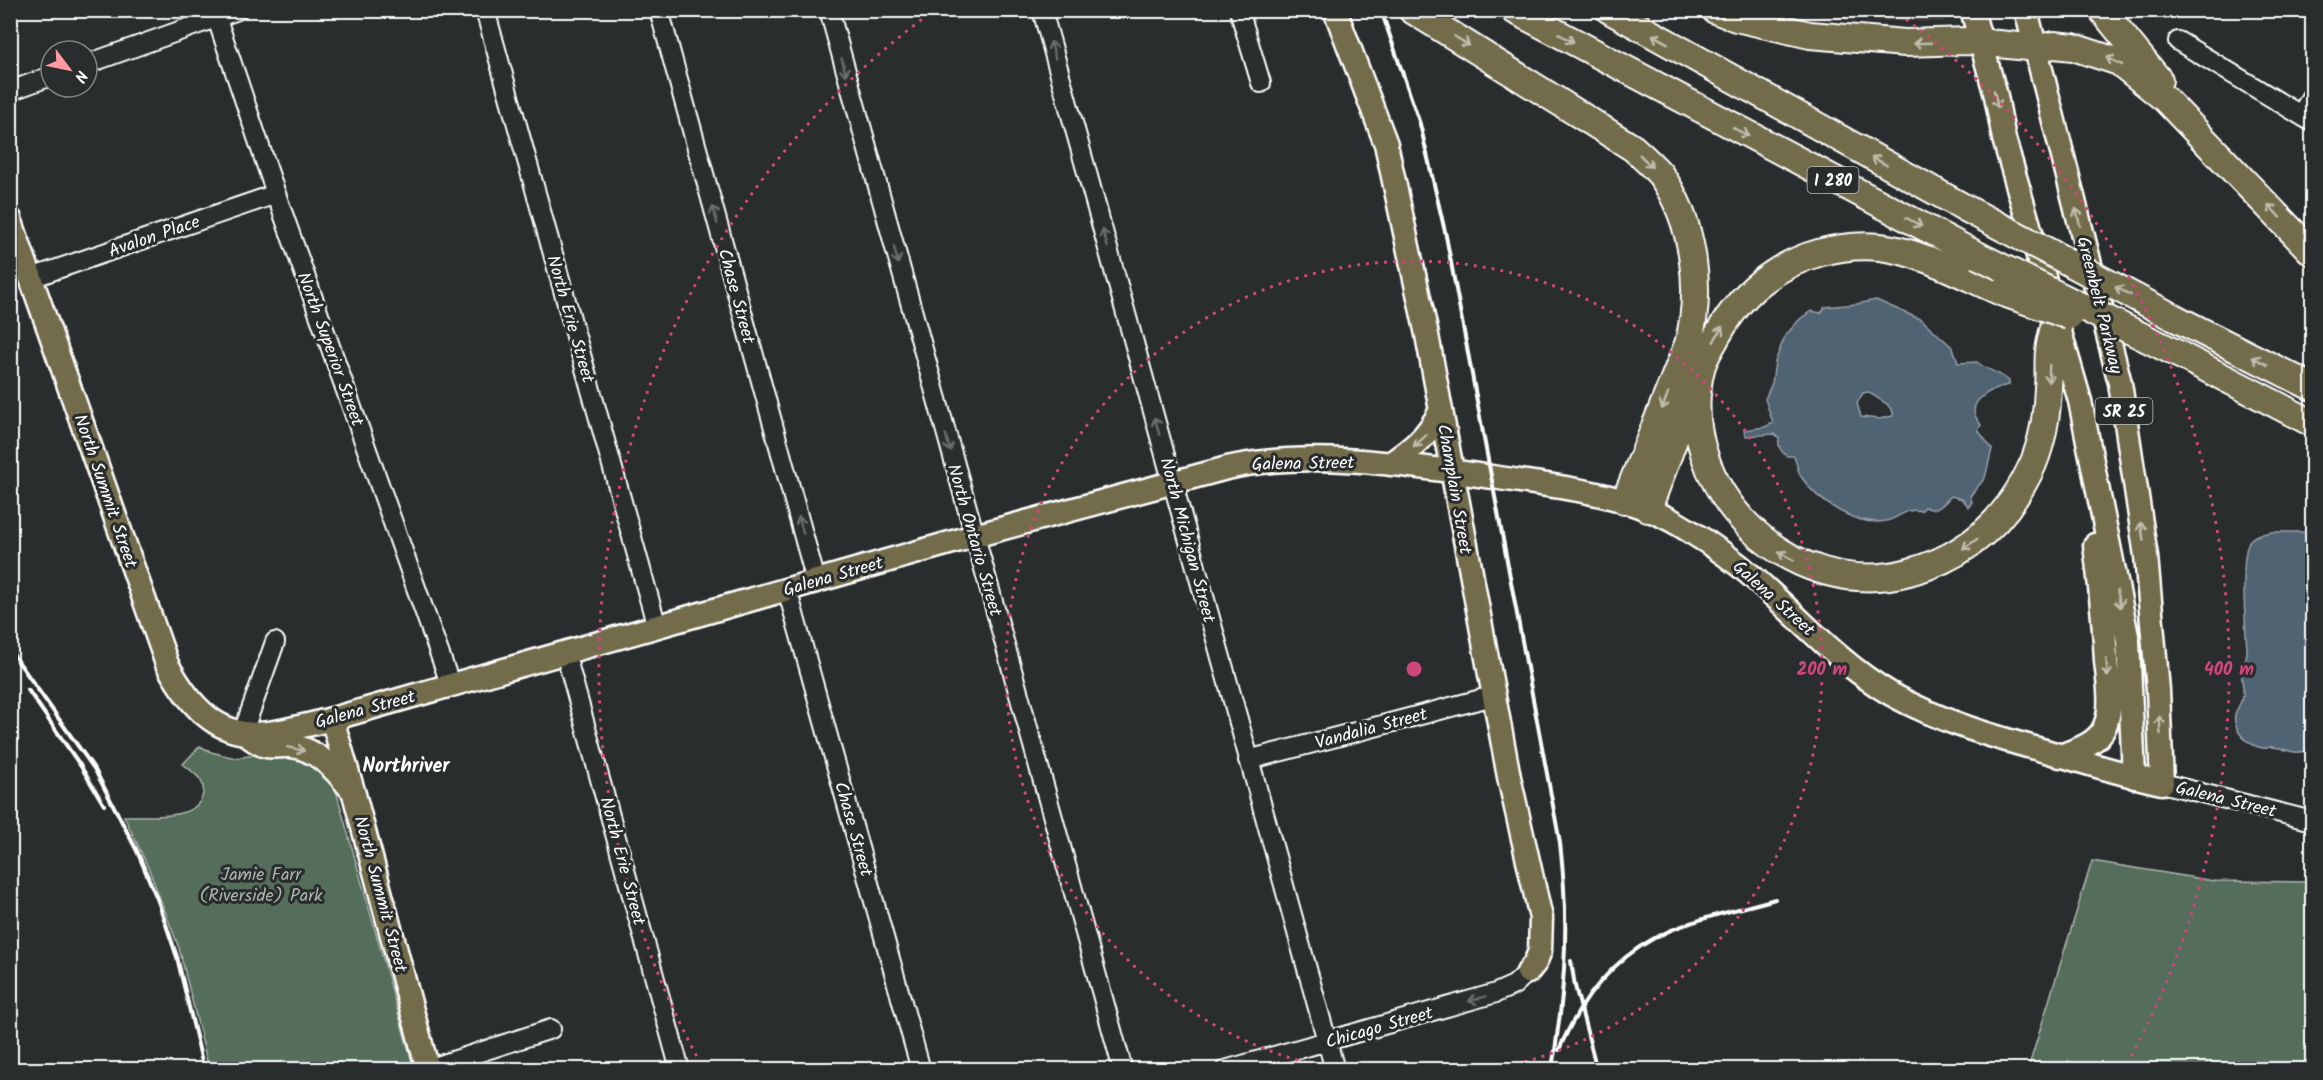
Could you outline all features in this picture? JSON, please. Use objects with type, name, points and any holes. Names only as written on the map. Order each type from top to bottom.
[{"type":"highway","points":[[1412,10],[1633,148],[1660,175],[1686,225],[1695,277],[1695,308],[1688,344],[1636,505]]},
{"type":"highway","name":"I 280","points":[[1514,10],[1689,105],[1977,255],[2313,423]]},
{"type":"highway","name":"I 280","points":[[1609,10],[1967,209],[2313,387]]},
{"type":"highway","points":[[1715,10],[1736,18],[1810,35],[1905,43],[1981,42],[2037,47],[2054,45],[2073,47],[2119,62],[2166,99],[2313,252]]},
{"type":"highway","points":[[2102,10],[2235,170]]},
{"type":"highway","points":[[1636,505],[1727,318],[1744,297],[1760,283],[1807,256],[1831,250],[1880,247],[1901,252],[2001,292],[2180,355]]},
{"type":"highway","points":[[1702,366],[1697,407],[1708,463],[1730,505],[1746,524],[1768,545],[1816,570],[1842,577],[1890,576],[1926,568],[1949,558],[1989,529],[2012,503],[2033,462],[2041,439],[2047,401],[2049,352],[2057,316]]},
{"type":"main road","name":"Champlain Street","points":[[1335,10],[1386,144],[1441,410],[1493,696],[1541,918],[1540,951],[1528,972]]},
{"type":"main road","name":"SR 25","points":[[1972,10],[1996,96],[2004,139],[2080,401],[2128,641],[2134,777]]},
{"type":"main road","name":"Greenbelt Parkway","points":[[2026,10],[2120,383],[2146,556],[2158,690],[2163,783]]},
{"type":"main road","name":"North Summit Street","points":[[10,219],[167,664],[180,688],[196,709],[216,723],[243,732]]},
{"type":"main road","points":[[2060,756],[2095,740],[2105,728],[2108,714],[2109,692],[2102,604],[2080,401]]},
{"type":"main road","points":[[1390,464],[1420,442],[1434,424],[1441,410]]},
{"type":"main road","name":"Galena Street","points":[[243,732],[266,733],[332,719],[974,536],[1227,468],[1265,461],[1390,464],[1553,485],[1636,505],[1685,528],[1730,559],[1858,671],[1887,692],[1917,708],[1953,724],[2134,777],[2163,783]]},
{"type":"main road","name":"North Summit Street","points":[[332,719],[428,1069]]},
{"type":"main road","points":[[243,732],[263,747],[292,746],[306,750],[331,767],[354,794]]},
{"type":"street","points":[[99,59],[215,14],[237,10]]},
{"type":"street","name":"North Erie Street","points":[[485,10],[657,627]]},
{"type":"street","name":"Chase Street","points":[[658,10],[816,581]]},
{"type":"street","name":"North Ontario Street","points":[[829,10],[1122,1070]]},
{"type":"street","name":"North Michigan Street","points":[[1042,10],[1335,1070]]},
{"type":"street","points":[[1239,10],[1262,83]]},
{"type":"street","name":"North Superior Street","points":[[215,14],[276,194],[451,686]]},
{"type":"street","points":[[2178,41],[2307,118],[2313,95]]},
{"type":"street","points":[[10,91],[39,80]]},
{"type":"street","name":"Avalon Place","points":[[31,279],[276,194]]},
{"type":"street","name":"Chase Street","points":[[787,589],[921,1070]]},
{"type":"street","points":[[243,732],[275,642]]},
{"type":"street","name":"North Erie Street","points":[[565,652],[680,1070]]},
{"type":"street","name":"Vandalia Street","points":[[1248,760],[1493,696]]},
{"type":"street","name":"Galena Street","points":[[2163,783],[2313,821]]},
{"type":"street","name":"Chicago Street","points":[[1225,1070],[1496,993],[1514,985],[1528,972]]},
{"type":"street","points":[[428,1069],[551,1029]]},
{"type":"shaded area","points":[[1793,11],[1941,11],[1945,22],[1837,20]]},
{"type":"green space","name":"Jamie Farr (Riverside) Park","points":[[200,746],[211,752],[235,758],[274,752],[312,761],[335,787],[414,1069],[209,1069],[179,948],[148,867],[124,816],[168,815],[190,810],[197,805],[202,797],[202,782],[183,764]]},
{"type":"green space","points":[[2092,861],[2214,881],[2312,882],[2312,1069],[2028,1069]]},
{"type":"water","points":[[1876,300],[1922,320],[1953,348],[1958,363],[1977,362],[2009,381],[2009,385],[1987,393],[1975,406],[1975,415],[1981,425],[1978,430],[1992,449],[1985,478],[1970,496],[1972,502],[1969,507],[1962,499],[1951,496],[1937,508],[1925,507],[1921,511],[1911,510],[1886,521],[1863,520],[1839,511],[1818,496],[1800,475],[1794,456],[1787,456],[1781,450],[1779,438],[1775,434],[1746,436],[1744,430],[1765,427],[1773,423],[1765,399],[1772,383],[1775,362],[1785,336],[1800,319],[1811,311],[1821,313],[1825,307]],"holes":[[[1868,392],[1887,404],[1893,416],[1879,419],[1861,417],[1857,403],[1863,393]]]},
{"type":"water","points":[[2272,532],[2304,532],[2312,535],[2312,749],[2299,752],[2255,746],[2240,734],[2235,721],[2235,713],[2243,695],[2242,672],[2247,653],[2244,576],[2247,548],[2250,540],[2255,536]]},
{"type":"railway","points":[[1381,10],[1420,124],[1446,236],[1560,843],[1565,908],[1565,949],[1560,1014],[1551,1070]]},
{"type":"railway","points":[[10,650],[95,770],[137,851],[158,901],[177,957],[204,1070]]},
{"type":"railway","points":[[28,690],[80,765],[104,805]]},
{"type":"railway","points":[[1559,1050],[1589,996],[1602,980],[1633,952],[1681,926],[1775,899]]},
{"type":"railway","points":[[1571,961],[1575,986],[1597,1070]]},
{"type":"district","name":"Northriver","points":[[406,765]]}]
